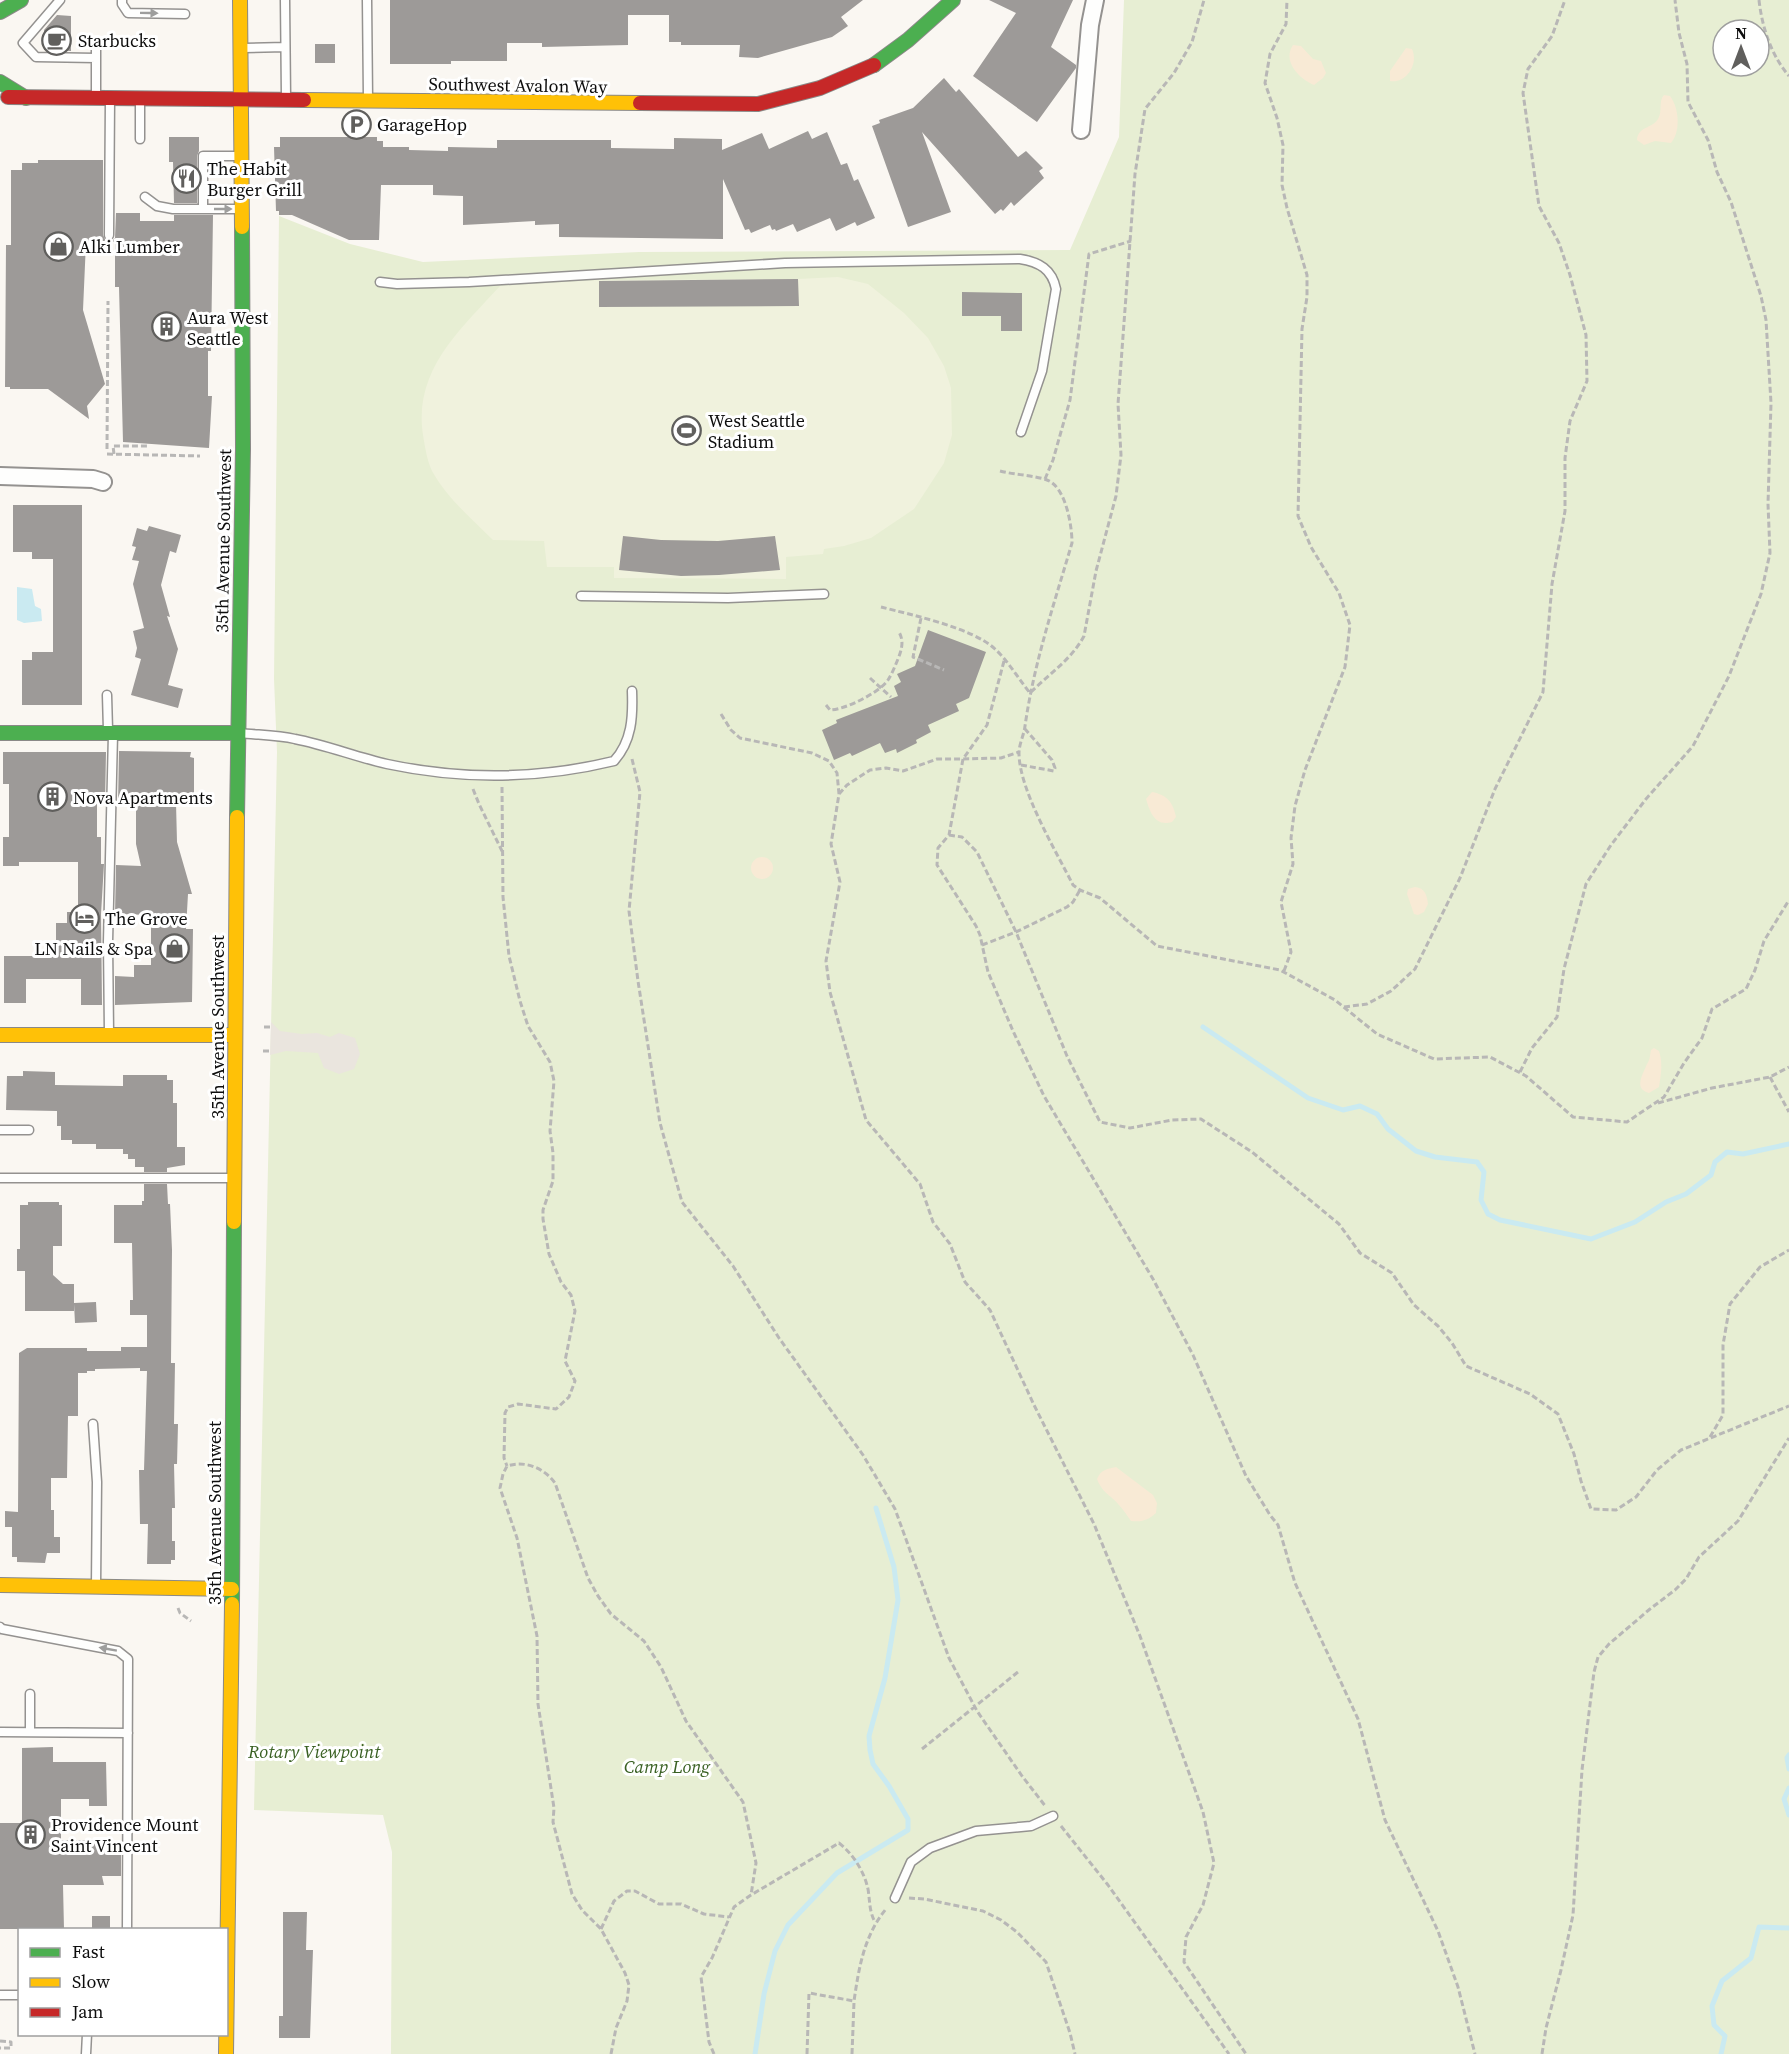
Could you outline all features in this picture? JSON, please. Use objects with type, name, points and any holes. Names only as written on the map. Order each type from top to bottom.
[{"type":"main road","points":[[0,6],[3,0]]},
{"type":"main road","points":[[0,12],[21,0]]},
{"type":"main road","name":"35th Avenue Southwest","points":[[228,1928],[237,733],[243,450],[240,0]]},
{"type":"main road","name":"Southwest Avalon Way","points":[[0,97],[758,104],[842,81],[880,61],[903,45],[953,0]]},
{"type":"main road","points":[[0,82],[26,98]]},
{"type":"main road","name":"Southwest Avalon Way","points":[[0,110],[52,98]]},
{"type":"main road","points":[[0,733],[237,733]]},
{"type":"main road","points":[[0,1035],[53,1031],[235,1035]]},
{"type":"main road","points":[[0,1585],[232,1589]]},
{"type":"main road","name":"35th Avenue Southwest","points":[[226,2036],[226,2054]]},
{"type":"street","points":[[1081,130],[1090,25],[1095,0]]},
{"type":"street","points":[[0,476],[93,479],[103,482]]},
{"type":"lane","points":[[60,0],[23,43],[36,57],[96,58]]},
{"type":"lane","points":[[122,0],[128,12],[185,14]]},
{"type":"lane","points":[[285,0],[286,101]]},
{"type":"lane","points":[[367,0],[368,102]]},
{"type":"lane","points":[[96,45],[103,99],[109,235]]},
{"type":"lane","points":[[241,48],[285,47]]},
{"type":"lane","points":[[140,99],[140,139]]},
{"type":"lane","points":[[203,209],[203,156],[242,156]]},
{"type":"lane","points":[[145,197],[157,206],[173,209],[242,209]]},
{"type":"lane","points":[[381,282],[469,282],[785,263],[1020,258],[1029,260],[1045,267],[1054,280],[1056,289],[1042,371],[1021,432]]},
{"type":"lane","points":[[581,596],[728,597],[824,594]]},
{"type":"lane","points":[[237,733],[294,738],[387,764],[415,769],[502,776],[556,772],[614,761],[623,750],[632,729],[632,691]]},
{"type":"lane","points":[[107,695],[110,733],[109,1034]]},
{"type":"lane","points":[[0,1130],[29,1130]]},
{"type":"lane","points":[[0,1178],[234,1178]]},
{"type":"lane","points":[[93,1424],[97,1482],[96,1587]]},
{"type":"lane","points":[[0,1627],[118,1651],[128,1659],[128,1928]]},
{"type":"lane","points":[[30,1694],[30,1732]]},
{"type":"lane","points":[[0,1732],[128,1733]]},
{"type":"lane","points":[[895,1898],[897,1889],[911,1862],[930,1848],[976,1832],[1031,1826],[1053,1816]]},
{"type":"lane","points":[[0,1995],[18,1995]]},
{"type":"lane","points":[[86,2054],[87,2036]]},
{"type":"path","points":[[1030,693],[1065,660],[1080,644],[1084,636],[1096,571],[1116,496],[1121,455],[1118,404],[1135,174],[1145,109],[1174,73],[1192,42],[1204,0]]},
{"type":"path","points":[[1284,971],[1291,952],[1281,902],[1293,864],[1291,838],[1295,806],[1305,770],[1345,667],[1350,625],[1339,594],[1311,548],[1298,516],[1302,329],[1307,297],[1307,275],[1287,208],[1282,185],[1283,145],[1265,83],[1270,54],[1286,24],[1287,0]]},
{"type":"path","points":[[1344,1007],[1367,1005],[1391,991],[1415,969],[1460,878],[1495,789],[1544,692],[1552,584],[1565,511],[1565,458],[1570,421],[1587,381],[1586,335],[1570,274],[1559,243],[1539,206],[1522,93],[1528,69],[1552,36],[1565,0]]},
{"type":"path","points":[[1520,1072],[1532,1048],[1557,1017],[1564,969],[1586,884],[1611,845],[1646,799],[1693,746],[1729,676],[1761,594],[1770,553],[1768,504],[1771,403],[1766,320],[1761,296],[1731,202],[1717,172],[1708,140],[1688,102],[1687,64],[1679,33],[1675,0]]},
{"type":"path","points":[[1759,0],[1762,20],[1776,59],[1789,76]]},
{"type":"path","points":[[1045,479],[1053,460],[1070,400],[1089,255],[1131,241]]},
{"type":"path","points":[[107,449],[108,301]]},
{"type":"path","points":[[114,454],[113,446],[148,446]]},
{"type":"path","points":[[107,454],[200,456]]},
{"type":"path","points":[[1000,471],[1045,479],[1052,483],[1063,499],[1071,523],[1072,543],[1030,693],[1019,752],[1021,765],[1038,815],[1073,885],[1100,898],[1157,946],[1284,971],[1335,1000],[1377,1034],[1434,1059],[1490,1057],[1520,1072],[1573,1117],[1627,1122],[1664,1097],[1702,1038],[1712,1009],[1746,989],[1755,970],[1764,940],[1789,900]]},
{"type":"path","points":[[881,607],[969,633],[994,648],[1030,693]]},
{"type":"path","points":[[921,618],[913,657],[944,670]]},
{"type":"path","points":[[826,705],[830,710],[840,708],[880,687],[888,680],[901,650],[903,641],[899,632]]},
{"type":"path","points":[[1004,661],[987,725],[963,759],[949,836],[938,848],[937,864],[976,926],[988,972],[1044,1096],[1153,1279],[1193,1355],[1246,1476],[1278,1525],[1295,1583],[1358,1719],[1382,1811],[1438,1931],[1458,1987],[1475,2054]]},
{"type":"path","points":[[870,678],[891,697]]},
{"type":"path","points":[[721,714],[731,730],[741,738],[756,743],[801,750],[829,761],[839,780],[831,844],[840,882],[826,961],[830,992],[866,1120],[920,1184],[933,1222],[950,1244],[965,1282],[990,1310],[1034,1405],[1094,1524],[1127,1606],[1203,1812],[1214,1863],[1203,1905],[1186,1936],[1184,1962],[1246,2054]]},
{"type":"path","points":[[1021,765],[1048,771],[1054,771],[1055,768],[1052,760],[1024,729]]},
{"type":"path","points":[[839,794],[847,785],[870,770],[886,768],[903,771],[937,759],[1001,758],[1019,752]]},
{"type":"path","points":[[631,754],[640,792],[629,911],[660,1123],[682,1202],[733,1266],[779,1338],[863,1455],[895,1509],[949,1658],[975,1707],[1022,1776],[1108,1885],[1229,2054]]},
{"type":"path","points":[[473,787],[503,852]]},
{"type":"path","points":[[502,791],[503,897],[506,934],[514,977],[528,1026],[550,1062],[554,1080],[549,1131],[553,1153],[553,1181],[543,1210],[543,1219],[549,1254],[561,1282],[571,1295],[575,1311],[565,1361],[575,1381],[568,1397],[556,1409],[518,1404],[508,1407],[505,1413],[504,1458],[507,1466],[500,1488],[517,1538],[537,1636],[538,1704],[554,1808],[553,1822],[572,1894],[582,1910],[601,1929],[629,1985],[627,2001],[616,2028],[611,2054]]},
{"type":"path","points":[[949,836],[962,837],[977,852],[1016,932],[1067,1056],[1100,1122],[1130,1128],[1172,1120],[1201,1119],[1252,1152],[1339,1224],[1360,1253],[1392,1273],[1414,1305],[1452,1342],[1466,1366],[1530,1394],[1558,1414],[1574,1454],[1591,1509],[1616,1510],[1636,1497],[1658,1470],[1681,1450],[1789,1406]]},
{"type":"path","points":[[982,945],[1067,908],[1080,890]]},
{"type":"path","points":[[264,1027],[271,1027]]},
{"type":"path","points":[[263,1051],[271,1051]]},
{"type":"path","points":[[1653,1104],[1712,1088],[1770,1077],[1789,1067]]},
{"type":"path","points":[[1770,1077],[1789,1112]]},
{"type":"path","points":[[1710,1439],[1723,1416],[1723,1345],[1731,1304],[1760,1267],[1789,1250]]},
{"type":"path","points":[[1542,2054],[1573,1916],[1582,1770],[1594,1672],[1599,1657],[1609,1644],[1675,1590],[1686,1579],[1699,1557],[1738,1521],[1789,1438]]},
{"type":"path","points":[[507,1466],[518,1463],[529,1465],[544,1472],[555,1483],[588,1578],[598,1596],[618,1621],[644,1641],[661,1667],[686,1721],[742,1802],[756,1863],[751,1895]]},
{"type":"path","points":[[177,1602],[180,1613],[191,1621]]},
{"type":"path","points":[[922,1749],[1018,1672]]},
{"type":"path","points":[[714,2054],[709,2042],[700,1977],[712,1958],[734,1907],[839,1844],[854,1857],[866,1881],[870,1913],[875,1922]]},
{"type":"path","points":[[601,1929],[614,1901],[627,1891],[635,1891],[659,1904],[681,1904],[704,1914],[729,1917]]},
{"type":"path","points":[[852,2054],[854,2001],[860,1962],[875,1922],[895,1898],[924,1899],[983,1911],[1001,1920],[1017,1932],[1046,1962],[1075,2054]]},
{"type":"path","points":[[807,2054],[809,1993],[854,2001]]},
{"type":"path","points":[[0,2041],[11,2042],[11,2048],[0,2048]]},
{"type":"green space","points":[[1124,0],[1789,0],[1789,2054],[391,2054],[392,1852],[383,1815],[254,1810],[277,752],[274,679],[279,216],[350,244],[423,262],[639,252],[1070,250],[1119,137]]},
{"type":"green space","name":"West Seattle Stadium","points":[[838,277],[868,284],[904,313],[928,338],[944,366],[951,388],[952,435],[944,463],[914,509],[871,538],[824,549],[823,554],[786,557],[786,579],[614,578],[614,567],[547,567],[544,541],[493,540],[452,499],[432,471],[423,435],[422,412],[425,390],[443,352],[500,286],[599,280]]},
{"type":"sand","points":[[1293,45],[1301,46],[1313,59],[1321,61],[1326,73],[1314,85],[1294,69],[1290,57]]},
{"type":"sand","points":[[1406,48],[1412,49],[1414,55],[1410,72],[1401,79],[1390,81],[1390,71]]},
{"type":"sand","points":[[1664,95],[1670,96],[1677,113],[1674,138],[1671,143],[1655,141],[1644,145],[1637,140],[1638,135],[1658,119]]},
{"type":"sand","points":[[1152,792],[1162,795],[1171,803],[1176,817],[1172,822],[1161,822],[1154,817],[1146,799]]},
{"type":"sand","points":[[762,857],[772,864],[773,868],[766,878],[762,879],[752,872],[751,868],[758,858]]},
{"type":"sand","points":[[1415,887],[1425,893],[1428,904],[1424,912],[1418,915],[1414,914],[1407,894],[1408,889]]},
{"type":"sand","points":[[1654,1048],[1659,1051],[1661,1073],[1659,1087],[1649,1093],[1641,1088],[1640,1081],[1651,1050]]},
{"type":"sand","points":[[1116,1467],[1153,1495],[1157,1503],[1156,1513],[1153,1516],[1144,1520],[1131,1521],[1102,1488],[1097,1479],[1100,1474],[1104,1470]]},
{"type":"shaded area","points":[[271,1022],[280,1031],[302,1034],[317,1033],[330,1037],[339,1033],[355,1038],[360,1054],[354,1069],[339,1074],[324,1068],[318,1053],[286,1051],[270,1055]]},
{"type":"water","points":[[17,587],[32,589],[35,606],[41,609],[42,621],[24,623],[17,620]]},
{"type":"building","points":[[390,0],[863,0],[841,17],[848,26],[832,37],[758,58],[739,57],[740,45],[681,45],[681,42],[669,42],[669,15],[628,15],[628,45],[542,47],[542,43],[507,43],[507,61],[390,64]]},
{"type":"building","points":[[989,0],[1073,0],[1051,47],[1076,65],[1076,68],[1037,122],[973,76],[1016,13]]},
{"type":"building","name":"Starbucks","points":[[57,15],[71,16],[71,51],[44,50],[44,30]]},
{"type":"building","points":[[315,44],[335,44],[335,63],[315,63]]},
{"type":"building","points":[[944,78],[956,92],[959,89],[1018,157],[1026,151],[1043,168],[1039,171],[1044,178],[1014,206],[1011,202],[1003,211],[1001,209],[995,214],[922,132],[951,212],[908,227],[872,126],[880,123],[879,120],[913,108]]},
{"type":"building","points":[[808,131],[812,139],[827,132],[841,165],[847,163],[854,181],[858,179],[875,218],[857,226],[855,222],[836,231],[830,218],[797,232],[793,224],[776,231],[772,230],[770,225],[751,233],[749,229],[745,230],[723,179],[723,239],[559,237],[559,224],[535,225],[535,221],[463,225],[463,196],[433,195],[433,185],[381,185],[379,240],[349,240],[292,215],[279,215],[279,211],[276,211],[274,147],[280,147],[280,137],[377,137],[377,141],[383,141],[383,147],[448,151],[448,147],[497,148],[497,140],[611,140],[611,148],[674,149],[674,138],[722,139],[722,150],[762,133],[769,149]]},
{"type":"building","name":"The Habit Burger Grill","points":[[169,137],[199,137],[197,203],[174,203],[173,162],[169,162]]},
{"type":"building","points":[[38,160],[103,160],[103,235],[106,241],[112,241],[115,238],[116,213],[140,213],[140,221],[174,221],[174,215],[213,215],[211,351],[208,351],[208,396],[212,396],[209,448],[123,442],[119,287],[115,287],[115,242],[86,242],[83,310],[105,384],[87,406],[89,419],[48,389],[5,387],[6,245],[11,245],[11,170],[22,170],[22,163],[38,163]]},
{"type":"building","points":[[798,279],[799,306],[599,307],[599,281]]},
{"type":"building","points":[[962,292],[1022,293],[1022,331],[1001,331],[1001,316],[962,316]]},
{"type":"building","points":[[13,505],[82,505],[82,705],[22,705],[22,660],[32,660],[32,652],[53,652],[53,559],[32,559],[32,552],[13,552]]},
{"type":"building","points":[[149,526],[181,535],[176,553],[170,551],[161,585],[170,617],[167,616],[178,649],[168,685],[183,689],[178,708],[131,695],[141,659],[135,657],[137,648],[133,631],[144,628],[133,584],[139,561],[132,560],[136,547],[132,546],[137,528],[147,531]]},
{"type":"building","points":[[623,536],[661,540],[718,541],[775,536],[780,570],[681,576],[619,570]]},
{"type":"building","points":[[928,630],[986,652],[969,698],[956,704],[959,711],[928,725],[931,732],[916,740],[917,743],[897,753],[896,749],[885,753],[880,743],[852,756],[850,753],[834,760],[822,730],[837,723],[836,720],[898,696],[894,686],[901,682],[897,674],[915,666]]},
{"type":"building","points":[[119,751],[191,752],[190,757],[194,758],[194,803],[176,803],[177,842],[192,894],[188,894],[186,929],[193,929],[192,1002],[115,1005],[115,976],[134,977],[134,965],[151,965],[151,915],[115,914],[116,865],[141,866],[136,844],[136,805],[118,805]]},
{"type":"building","points":[[3,752],[106,752],[105,804],[97,804],[97,837],[101,837],[101,864],[104,864],[101,914],[102,1005],[81,1005],[81,979],[26,979],[26,1003],[4,1003],[4,956],[56,956],[56,923],[67,923],[67,912],[78,912],[78,862],[19,862],[19,866],[3,866],[3,837],[9,837],[9,784],[3,784]]},
{"type":"building","points":[[23,1071],[55,1072],[55,1085],[123,1086],[123,1075],[167,1075],[167,1080],[173,1080],[173,1103],[177,1103],[177,1147],[185,1147],[185,1165],[167,1168],[167,1172],[144,1172],[144,1167],[135,1167],[135,1159],[128,1159],[128,1154],[123,1154],[123,1149],[96,1149],[96,1144],[72,1144],[72,1140],[61,1140],[61,1126],[57,1126],[57,1111],[6,1110],[7,1076],[23,1076]]},
{"type":"building","points":[[144,1184],[167,1184],[168,1204],[170,1204],[171,1363],[175,1363],[174,1424],[178,1424],[177,1464],[174,1464],[175,1508],[172,1508],[172,1541],[175,1541],[175,1560],[171,1560],[171,1564],[147,1564],[148,1524],[140,1524],[139,1470],[144,1470],[147,1371],[140,1371],[140,1368],[95,1369],[87,1373],[78,1373],[78,1416],[68,1416],[67,1478],[51,1478],[54,1537],[60,1537],[60,1553],[47,1553],[45,1563],[17,1562],[17,1557],[12,1557],[12,1527],[5,1527],[5,1511],[18,1512],[19,1353],[27,1348],[87,1348],[87,1351],[121,1351],[121,1347],[147,1347],[147,1315],[130,1315],[130,1300],[133,1300],[132,1243],[114,1243],[114,1205],[142,1205]]},
{"type":"building","points":[[28,1202],[59,1202],[59,1205],[62,1205],[62,1246],[53,1246],[53,1275],[63,1284],[74,1284],[74,1303],[96,1302],[97,1322],[75,1323],[74,1304],[74,1311],[25,1311],[25,1271],[17,1271],[17,1249],[20,1249],[20,1205],[28,1205]]},
{"type":"building","name":"Providence Mount Saint Vincent","points":[[53,1747],[53,1762],[106,1762],[107,1806],[89,1806],[89,1799],[61,1799],[61,1840],[105,1840],[102,1851],[121,1851],[121,1876],[102,1876],[104,1885],[63,1885],[64,1928],[0,1929],[0,1823],[22,1823],[22,1748]]},
{"type":"building","points":[[283,1912],[307,1912],[306,1950],[313,1950],[310,2038],[279,2038],[279,2016],[283,2016]]},
{"type":"building","points":[[92,1916],[110,1916],[110,1928],[92,1928]]},
{"type":"waterway","points":[[1203,1027],[1308,1098],[1343,1110],[1360,1106],[1377,1114],[1388,1129],[1416,1151],[1435,1157],[1477,1162],[1484,1172],[1481,1200],[1488,1214],[1500,1220],[1591,1239],[1635,1222],[1666,1202],[1686,1194],[1711,1175],[1715,1162],[1727,1152],[1743,1154],[1789,1144]]},
{"type":"waterway","points":[[755,2054],[764,1994],[775,1951],[788,1925],[837,1873],[908,1830],[908,1819],[873,1764],[870,1750],[869,1736],[885,1678],[898,1600],[894,1567],[876,1508]]},
{"type":"waterway","points":[[1789,1755],[1787,1758],[1789,1769]]},
{"type":"waterway","points":[[1789,1788],[1784,1799],[1789,1815]]},
{"type":"waterway","points":[[1721,2054],[1725,2036],[1714,2025],[1712,2006],[1722,1981],[1751,1958],[1759,1927],[1789,1928]]},
{"type":"traffic: fast","points":[[0,12],[21,0]]},
{"type":"traffic: fast","points":[[874,65],[908,40],[953,0]]},
{"type":"traffic: fast","points":[[0,82],[26,98]]},
{"type":"traffic: fast","points":[[237,817],[243,449],[242,227]]},
{"type":"traffic: fast","points":[[0,733],[237,733]]},
{"type":"traffic: fast","points":[[232,1604],[234,1222]]},
{"type":"traffic: slow","points":[[240,0],[242,227]]},
{"type":"traffic: slow","points":[[304,100],[640,103]]},
{"type":"traffic: slow","points":[[234,1222],[237,817]]},
{"type":"traffic: slow","points":[[0,1035],[235,1035]]},
{"type":"traffic: slow","points":[[0,1585],[232,1589]]},
{"type":"traffic: slow","points":[[228,1928],[232,1604]]},
{"type":"traffic: slow","points":[[226,2036],[226,2054]]},
{"type":"traffic: jam","points":[[640,103],[758,104],[820,88],[874,65]]},
{"type":"traffic: jam","points":[[8,97],[304,100]]},
{"type":"place","name":"Starbucks","points":[[57,40]]},
{"type":"place","name":"GarageHop","points":[[356,124]]},
{"type":"place","name":"The Habit Burger Grill","points":[[186,178]]},
{"type":"place","name":"Alki Lumber","points":[[58,246]]},
{"type":"place","name":"Aura West Seattle","points":[[166,327]]},
{"type":"place","name":"West Seattle Stadium","points":[[687,430]]},
{"type":"place","name":"Nova Apartments","points":[[52,797]]},
{"type":"place","name":"The Grove","points":[[84,918]]},
{"type":"place","name":"LN Nails & Spa","points":[[174,948]]},
{"type":"place","name":"Providence Mount Saint Vincent","points":[[30,1834]]},
{"type":"park label","name":"Rotary Viewpoint","points":[[314,1751]]},
{"type":"park label","name":"Camp Long","points":[[667,1766]]}]
